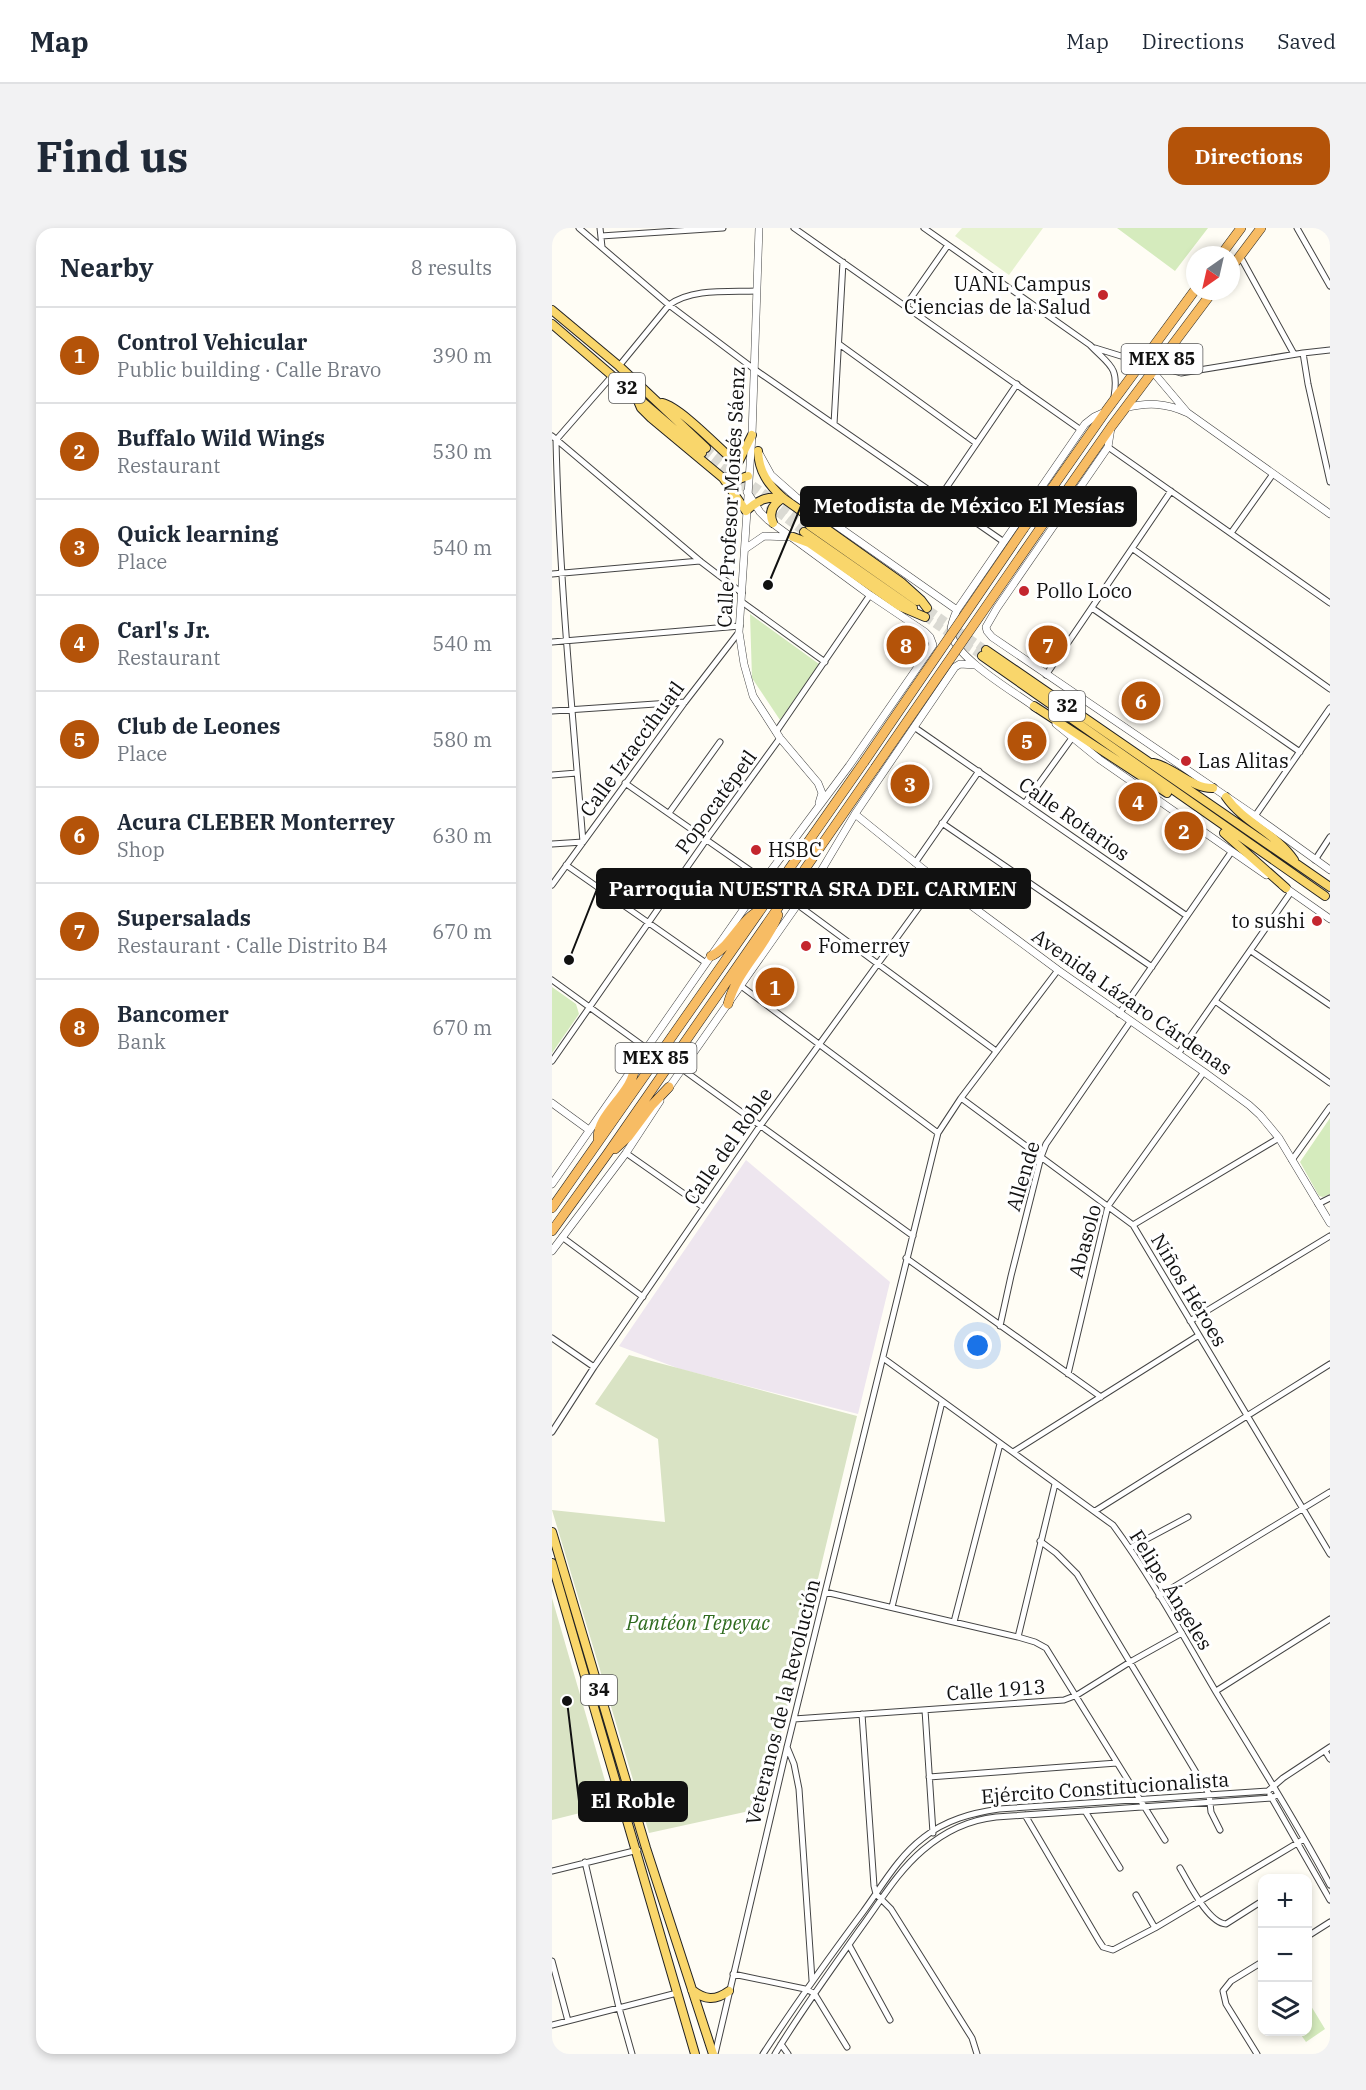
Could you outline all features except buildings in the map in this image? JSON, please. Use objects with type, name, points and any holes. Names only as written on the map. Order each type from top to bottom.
[{"type":"highway","points":[[1228,246],[1241,228]]},
{"type":"highway","points":[[1240,256],[1261,228]]},
{"type":"highway","name":"MEX 85","points":[[552,1208],[864,762],[1024,528],[1150,349],[1187,300]]},
{"type":"highway","name":"MEX 85","points":[[552,1231],[1111,427],[1206,300]]},
{"type":"highway","points":[[728,1004],[734,984],[773,926],[780,905]]},
{"type":"highway","points":[[709,959],[721,950],[748,917],[762,908]]},
{"type":"highway","points":[[598,1140],[599,1129],[632,1080],[635,1065]]},
{"type":"highway","points":[[608,1153],[628,1137],[651,1106],[669,1087]]},
{"type":"main road","name":"32","points":[[552,310],[659,402],[704,450],[552,324]]},
{"type":"main road","points":[[635,394],[641,408],[651,418],[723,478],[746,511],[754,503],[765,498],[783,498]]},
{"type":"main road","points":[[659,402],[674,408],[734,460],[736,467],[734,475],[723,478]]},
{"type":"main road","points":[[734,460],[739,461],[742,457],[752,435]]},
{"type":"main road","points":[[758,451],[762,472],[768,484],[783,498],[901,582],[921,600],[927,612]]},
{"type":"main road","points":[[723,478],[733,481],[748,476]]},
{"type":"main road","points":[[773,523],[770,517],[771,511],[783,498]]},
{"type":"main road","points":[[807,529],[927,612]]},
{"type":"main road","points":[[793,537],[809,543],[899,606],[927,612]]},
{"type":"main road","name":"32","points":[[1325,896],[1198,809],[984,653],[1330,887]]},
{"type":"main road","points":[[1034,706],[1155,786],[1198,809],[1288,890]]},
{"type":"main road","points":[[1147,762],[1167,767],[1203,787],[1214,788]]},
{"type":"main road","points":[[1226,797],[1238,812],[1280,843],[1298,865]]},
{"type":"main road","name":"34","points":[[552,1532],[646,1848],[714,2054]]},
{"type":"main road","name":"34","points":[[552,1563],[695,2054]]},
{"type":"main road","points":[[692,1990],[708,1999],[729,1991]]},
{"type":"street","points":[[579,228],[669,305],[754,369],[1004,542]]},
{"type":"street","points":[[600,228],[602,248]]},
{"type":"street","points":[[601,236],[723,228]]},
{"type":"street","name":"Calle Profesor Moisés Sáenz","points":[[759,228],[752,435],[739,629],[744,664],[753,696],[778,735],[821,789],[820,800],[814,814]]},
{"type":"street","points":[[794,228],[1081,430]]},
{"type":"street","points":[[924,228],[1091,346],[1115,374],[1117,379],[1113,401]]},
{"type":"street","points":[[1297,228],[1330,286]]},
{"type":"street","points":[[906,305],[948,245]]},
{"type":"street","points":[[1240,256],[1294,354]]},
{"type":"street","points":[[834,424],[843,262]]},
{"type":"street","points":[[619,366],[669,305],[677,299],[693,294],[756,291]]},
{"type":"street","points":[[839,344],[976,443]]},
{"type":"street","points":[[1091,346],[1121,356],[1150,349]]},
{"type":"street","points":[[1155,369],[1181,373],[1330,350]]},
{"type":"street","points":[[1303,353],[1330,482]]},
{"type":"street","points":[[1155,369],[1188,413]]},
{"type":"street","points":[[552,844],[583,842],[555,507],[553,438],[612,376]]},
{"type":"street","points":[[940,497],[1017,384]]},
{"type":"street","points":[[1125,408],[1141,404],[1157,404],[1174,406],[1188,413],[1330,514]]},
{"type":"street","points":[[1106,411],[1094,417],[1081,430],[957,610],[951,632],[954,641],[975,664],[1034,706],[1099,759],[1330,919]]},
{"type":"street","points":[[1111,427],[1108,447],[997,608],[986,627],[987,631],[992,637],[1046,675],[1255,816],[1330,870]]},
{"type":"street","points":[[752,435],[771,475],[803,502],[957,610]]},
{"type":"street","points":[[553,438],[700,561],[742,593]]},
{"type":"street","points":[[1108,447],[1330,603]]},
{"type":"street","points":[[1231,533],[1273,474]]},
{"type":"street","points":[[1046,675],[1171,491]]},
{"type":"street","points":[[552,1184],[764,880],[814,814],[933,645],[930,637],[773,523],[747,492]]},
{"type":"street","points":[[783,498],[803,502]]},
{"type":"street","points":[[745,549],[765,536],[793,537]]},
{"type":"street","points":[[1133,549],[1330,688]]},
{"type":"street","points":[[552,574],[700,561]]},
{"type":"street","name":"Popocatépetl","points":[[552,1061],[778,735],[870,595]]},
{"type":"street","points":[[742,602],[825,662]]},
{"type":"street","points":[[1092,608],[1300,752]]},
{"type":"street","points":[[552,642],[739,629]]},
{"type":"street","name":"Calle Iztaccíhuatl","points":[[552,885],[739,629]]},
{"type":"street","points":[[552,1251],[626,1153],[669,1087],[798,905],[855,814],[955,667],[960,664],[975,664]]},
{"type":"street","points":[[918,667],[927,679],[939,682],[946,680]]},
{"type":"street","points":[[895,699],[902,695],[911,696],[922,708],[921,717]]},
{"type":"street","points":[[552,711],[685,702]]},
{"type":"street","points":[[1255,816],[1330,708]]},
{"type":"street","name":"Calle Rotarios","points":[[914,727],[1187,916]]},
{"type":"street","points":[[1025,803],[1072,738]]},
{"type":"street","points":[[669,813],[720,742]]},
{"type":"street","points":[[915,863],[979,771]]},
{"type":"street","points":[[552,775],[577,773]]},
{"type":"street","points":[[625,783],[764,880]]},
{"type":"street","name":"Avenida Lázaro Cárdenas","points":[[855,814],[938,881],[1058,970],[1249,1105],[1266,1121],[1279,1138],[1330,1223]]},
{"type":"street","points":[[942,823],[1152,967]]},
{"type":"street","points":[[1315,860],[1330,837]]},
{"type":"street","points":[[1119,1014],[1232,851]]},
{"type":"street","points":[[566,865],[648,923],[709,959]]},
{"type":"street","name":"Calle del Roble","points":[[552,1432],[703,1207],[938,881]]},
{"type":"street","points":[[1178,1053],[1251,951],[1288,890]]},
{"type":"street","points":[[798,905],[996,1051]]},
{"type":"street","points":[[1251,951],[1330,1005]]},
{"type":"street","name":"Veteranos de la Revolución","points":[[714,2054],[938,1133],[961,1098],[1058,970]]},
{"type":"street","points":[[552,980],[646,1048]]},
{"type":"street","points":[[741,986],[938,1133]]},
{"type":"street","points":[[1215,1001],[1330,1083]]},
{"type":"street","name":"Allende","points":[[1000,1326],[1041,1157],[1052,1133],[1130,1022]]},
{"type":"street","points":[[682,1069],[913,1236]]},
{"type":"street","name":"Abasolo","points":[[1068,1374],[1108,1206],[1204,1072]]},
{"type":"street","name":"Niños Héroes","points":[[961,1098],[1133,1225],[1330,1554]]},
{"type":"street","points":[[552,1103],[589,1130]]},
{"type":"street","points":[[1292,1160],[1330,1107]]},
{"type":"street","points":[[1133,1225],[1279,1138]]},
{"type":"street","points":[[626,1153],[703,1207]]},
{"type":"street","points":[[1318,1204],[1330,1197]]},
{"type":"street","points":[[1190,1321],[1330,1236]]},
{"type":"street","points":[[562,1237],[644,1297]]},
{"type":"street","points":[[906,1258],[1101,1397]]},
{"type":"street","points":[[1012,1452],[1199,1335]]},
{"type":"street","points":[[552,1338],[594,1367]]},
{"type":"street","name":"Felipe Ángeles","points":[[883,1358],[1113,1525],[1130,1548],[1182,1633],[1328,1876],[1330,1885]]},
{"type":"street","points":[[1095,1511],[1330,1364]]},
{"type":"street","points":[[892,1607],[942,1402]]},
{"type":"street","points":[[954,1622],[1000,1444]]},
{"type":"street","points":[[1017,1637],[1055,1484]]},
{"type":"street","points":[[1159,1596],[1330,1492]]},
{"type":"street","points":[[1130,1548],[1188,1516]]},
{"type":"street","points":[[1040,1541],[1077,1574],[1209,1794],[1211,1812],[1220,1830]]},
{"type":"street","points":[[825,1592],[1017,1637],[1046,1648],[1165,1840]]},
{"type":"street","points":[[1216,1691],[1330,1619]]},
{"type":"street","name":"Calle 1913","points":[[794,1719],[1064,1700],[1077,1695],[1182,1633]]},
{"type":"street","points":[[925,1710],[934,1841]]},
{"type":"street","points":[[862,1714],[870,1845],[876,1894],[891,1909],[972,2038],[975,2053]]},
{"type":"street","points":[[787,1747],[794,1764],[799,1788],[812,1980]]},
{"type":"street","points":[[1330,1760],[1327,1749],[1268,1791],[1330,1900]]},
{"type":"street","points":[[929,1777],[1117,1763]]},
{"type":"street","name":"Ejército Constitucionalista","points":[[763,2054],[805,1989],[899,1862],[924,1837],[954,1820],[984,1811],[1268,1791]]},
{"type":"street","name":"Ejército Constitucionalista","points":[[775,2054],[814,1993],[914,1858],[934,1841],[974,1820],[1272,1798],[1278,1794]]},
{"type":"street","points":[[1084,1811],[1120,1868]]},
{"type":"street","points":[[1025,1815],[1099,1941],[1108,1950],[1119,1948],[1155,1928],[1304,1839]]},
{"type":"street","points":[[552,1871],[646,1848]]},
{"type":"street","points":[[585,1862],[632,2054]]},
{"type":"street","points":[[1180,1868],[1200,1900],[1220,1924],[1226,1924],[1258,1904]]},
{"type":"street","points":[[1136,1895],[1155,1928]]},
{"type":"street","points":[[1312,1933],[1330,1922]]},
{"type":"street","points":[[849,1945],[890,2019]]},
{"type":"street","points":[[552,1961],[568,2021]]},
{"type":"street","points":[[1257,2054],[1226,2004],[1223,1991],[1231,1981],[1258,1965]]},
{"type":"street","points":[[733,1974],[805,1989],[814,1993],[847,2048]]},
{"type":"street","points":[[552,2025],[677,1993]]},
{"type":"street","points":[[781,2044],[788,2054]]},
{"type":"shaded area","points":[[746,1160],[890,1282],[858,1414],[680,1369],[619,1346]]},
{"type":"green space","points":[[962,228],[1043,228],[1009,275],[955,236]]},
{"type":"green space","points":[[1117,228],[1208,228],[1194,246],[1186,246],[1186,257],[1175,271]]},
{"type":"green space","points":[[750,614],[819,664],[780,720],[752,678]]},
{"type":"green space","points":[[552,987],[576,1004],[579,1014],[552,1053]]},
{"type":"green space","points":[[1330,1118],[1330,1194],[1323,1197],[1319,1196],[1300,1162]]},
{"type":"green space","name":"Pantéon Tepeyac","points":[[629,1355],[857,1416],[763,1808],[649,1833],[552,1510],[665,1522],[658,1439],[595,1404]]},
{"type":"green space","points":[[552,1598],[612,1805],[552,1820]]},
{"type":"green space","points":[[1312,2008],[1325,2029],[1306,2042],[1302,2036],[1312,2036]]},
{"type":"tunnel","points":[[706,448],[739,475],[810,526]]},
{"type":"tunnel","points":[[702,453],[804,532]]},
{"type":"tunnel","points":[[929,610],[986,650]]},
{"type":"tunnel","points":[[925,617],[982,656]]},
{"type":"place","name":"UANL Campus Ciencias de la Salud","points":[[1103,295]]},
{"type":"place","name":"Metodista de México El Mesías","points":[[768,585]]},
{"type":"place","name":"Pollo Loco","points":[[1024,591]]},
{"type":"place","name":"Bancomer","points":[[906,645]]},
{"type":"place","name":"Supersalads","points":[[1048,645]]},
{"type":"place","name":"Acura CLEBER Monterrey","points":[[1141,701]]},
{"type":"place","name":"Club de Leones","points":[[1027,741]]},
{"type":"place","name":"Las Alitas","points":[[1186,761]]},
{"type":"place","name":"Quick learning","points":[[910,784]]},
{"type":"place","name":"Carl's Jr.","points":[[1138,802]]},
{"type":"place","name":"Buffalo Wild Wings","points":[[1184,831]]},
{"type":"place","name":"HSBC","points":[[756,850]]},
{"type":"place","name":"to sushi","points":[[1317,921]]},
{"type":"place","name":"Fomerrey","points":[[806,946]]},
{"type":"place","name":"Parroquia NUESTRA SRA DEL CARMEN","points":[[569,960]]},
{"type":"place","name":"Control Vehicular","points":[[775,987]]},
{"type":"place","name":"El Roble","points":[[567,1701]]}]
